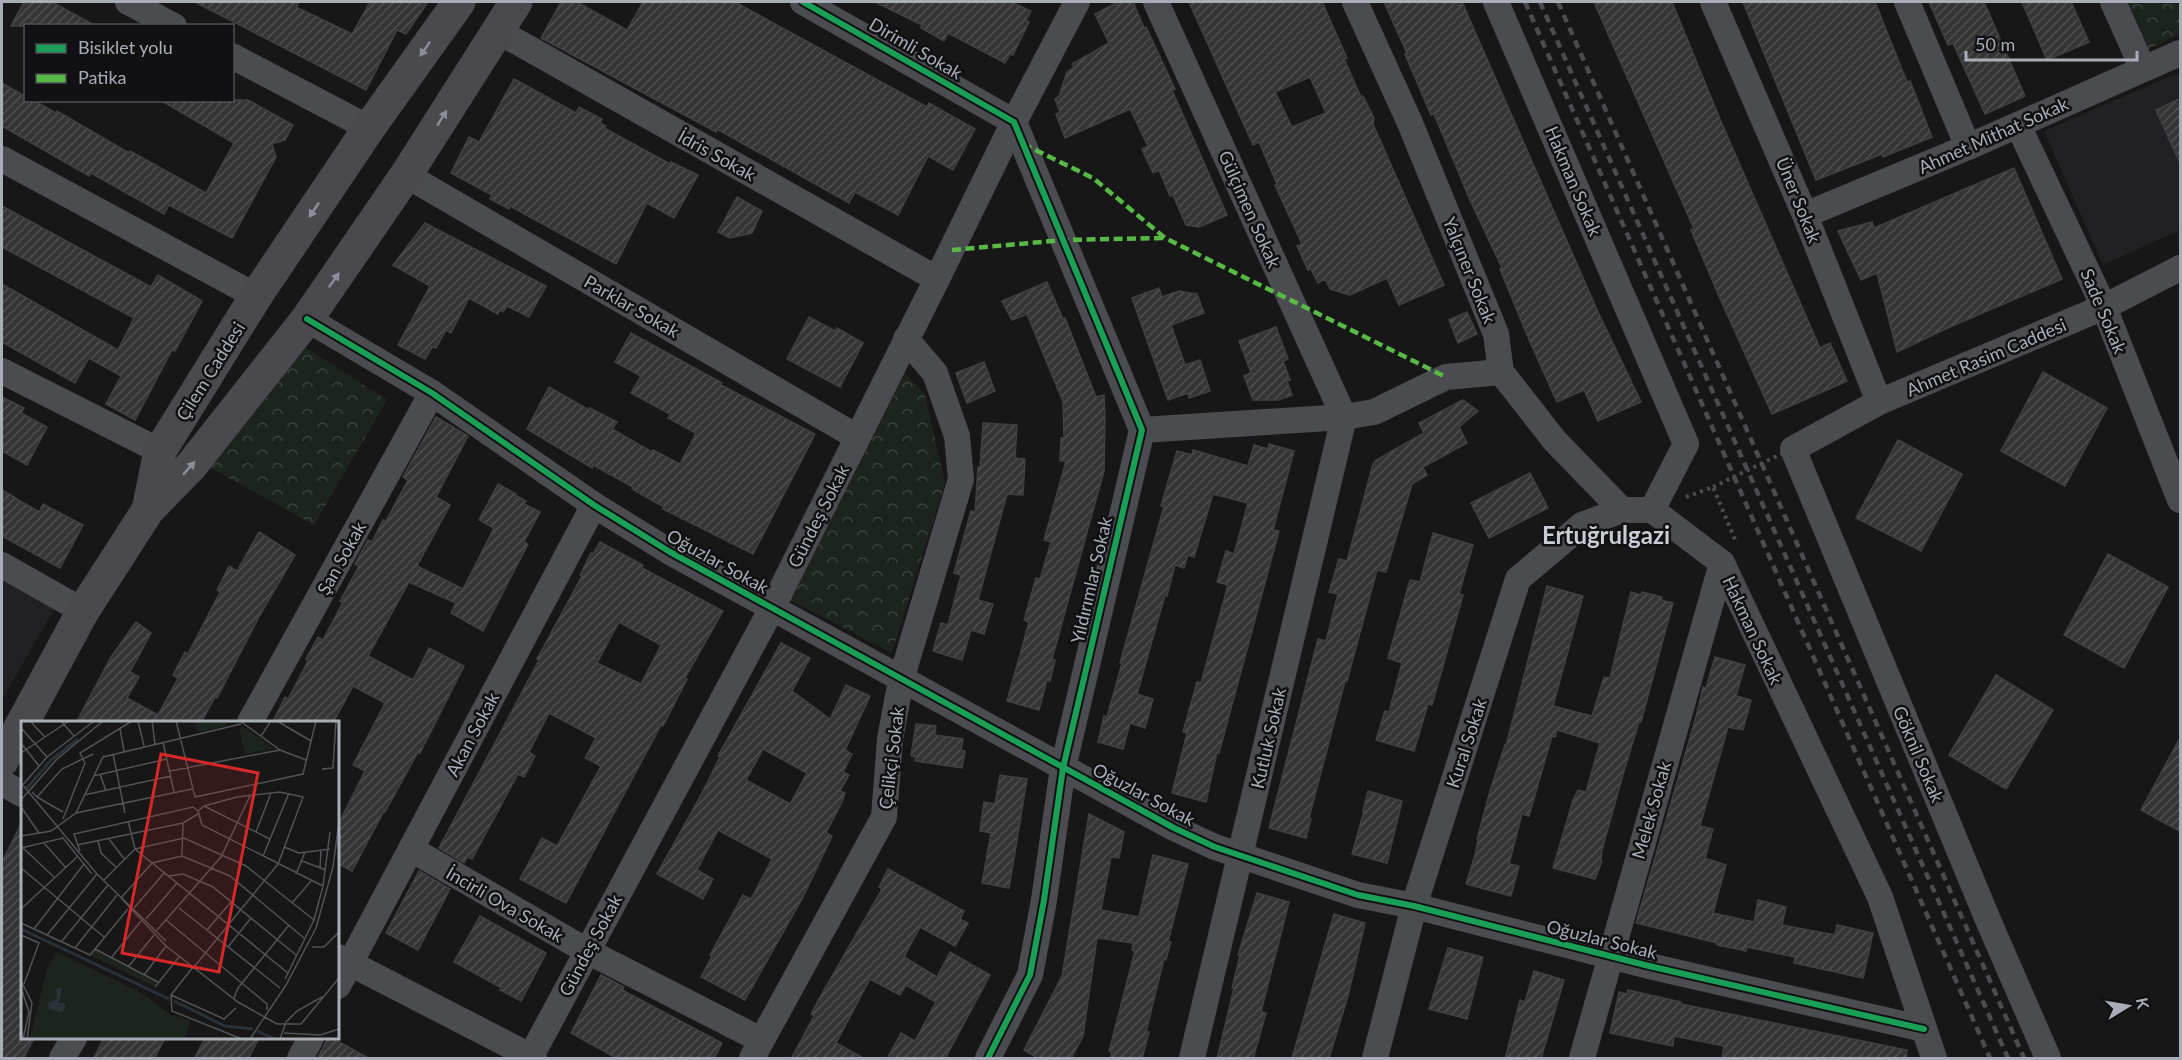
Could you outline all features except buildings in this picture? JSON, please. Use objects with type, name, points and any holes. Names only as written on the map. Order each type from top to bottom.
[{"type":"main road","name":"Çilem Caddesi","points":[[23,721],[83,610],[148,510],[160,451],[256,296],[369,128],[459,2]]},
{"type":"main road","points":[[148,510],[191,466],[307,319],[406,175],[516,2]]},
{"type":"main road","name":"Çilem Caddesi","points":[[2,761],[21,726]]},
{"type":"street","points":[[128,2],[170,24]]},
{"type":"street","name":"Dirimli Sokak","points":[[803,2],[1014,122]]},
{"type":"street","name":"Gündeş Sokak","points":[[531,1058],[772,608],[1014,122],[1077,2]]},
{"type":"street","name":"Gülçimen Sokak","points":[[1156,2],[1344,417]]},
{"type":"street","name":"Yalçıner Sokak","points":[[1355,2],[1410,123],[1496,334],[1501,372]]},
{"type":"street","name":"Hakman Sokak","points":[[1496,2],[1686,444],[1652,510],[1730,556],[1880,897],[1934,1059]]},
{"type":"street","name":"Üner Sokak","points":[[1713,2],[1805,215],[1879,402]]},
{"type":"street","points":[[1907,2],[1968,147]]},
{"type":"street","points":[[2114,2],[2143,69]]},
{"type":"street","name":"İdris Sokak","points":[[498,31],[937,279]]},
{"type":"street","name":"Ahmet Mithat Sokak","points":[[1805,215],[1968,147],[2181,53]]},
{"type":"street","points":[[234,57],[369,128]]},
{"type":"street","points":[[1014,122],[1142,430],[1344,417],[1374,412],[1446,377],[1501,372],[1556,441],[1622,510]]},
{"type":"street","name":"Sade Sokak","points":[[2018,125],[2104,307],[2181,500]]},
{"type":"street","points":[[2,159],[256,296]]},
{"type":"street","name":"Parklar Sokak","points":[[406,175],[857,437]]},
{"type":"street","name":"Ahmet Rasim Caddesi","points":[[1788,451],[1879,402],[2104,307],[2181,268]]},
{"type":"street","name":"Oğuzlar Sokak","points":[[307,319],[432,393],[594,505],[670,552],[1063,768],[1174,828],[1215,847],[1358,895],[1414,906],[1610,957],[1924,1029]]},
{"type":"street","name":"Çelikçi Sokak","points":[[756,1049],[884,817],[890,739],[902,680],[961,479],[957,436],[934,373],[906,339]]},
{"type":"street","points":[[2,370],[160,451]]},
{"type":"street","name":"Şan Sokak","points":[[251,721],[432,393]]},
{"type":"street","name":"Kutluk Sokak","points":[[1192,1059],[1344,417]]},
{"type":"street","name":"Yıldırımlar Sokak","points":[[988,1059],[1030,975],[1044,900],[1063,768],[1142,430]]},
{"type":"street","name":"Göknil Sokak","points":[[1788,451],[2048,1059]]},
{"type":"street","name":"Akan Sokak","points":[[339,982],[344,960],[411,849],[594,505]]},
{"type":"street","name":"Kural Sokak","points":[[1375,1059],[1414,906],[1518,579],[1582,525],[1622,510],[1652,510]]},
{"type":"street","name":"Melek Sokak","points":[[1582,1059],[1610,957],[1730,556]]},
{"type":"street","points":[[2,566],[83,610]]},
{"type":"street","points":[[2,783],[21,793]]},
{"type":"street","name":"İncirli Ova Sokak","points":[[411,849],[756,1049]]},
{"type":"street","points":[[344,960],[531,1058]]},
{"type":"street","points":[[62,1059],[73,1039]]},
{"type":"street","points":[[300,1059],[310,1039]]},
{"type":"path","points":[[1730,556],[1713,487],[1788,451]]},
{"type":"shaded area","points":[[2180,72],[2180,230],[2103,265],[2044,131]]},
{"type":"shaded area","points":[[2,578],[55,608],[2,700]]},
{"type":"green space","points":[[2123,2],[2180,2],[2180,34],[2144,51]]},
{"type":"green space","points":[[299,343],[387,400],[314,525],[209,467]]},
{"type":"green space","points":[[905,373],[925,395],[945,483],[892,653],[788,599]]},
{"type":"railway","points":[[1525,2],[1990,1058]]},
{"type":"railway","points":[[1540,2],[2008,1058]]},
{"type":"railway","points":[[1558,2],[2024,1058]]},
{"type":"marked path","points":[[1023,144],[1093,178],[1165,238],[1446,377]]},
{"type":"marked path","points":[[952,250],[1063,240],[1165,238]]},
{"type":"cycle path","points":[[803,2],[1014,122],[1142,430],[1063,768],[1044,900],[1030,975],[988,1058]]},
{"type":"cycle path","points":[[307,319],[432,393],[594,505],[670,552],[1174,828],[1215,847],[1358,895],[1414,906],[1649,966],[1924,1029]]},
{"type":"district","name":"Ertuğrulgazi","points":[[1606,534]]}]
